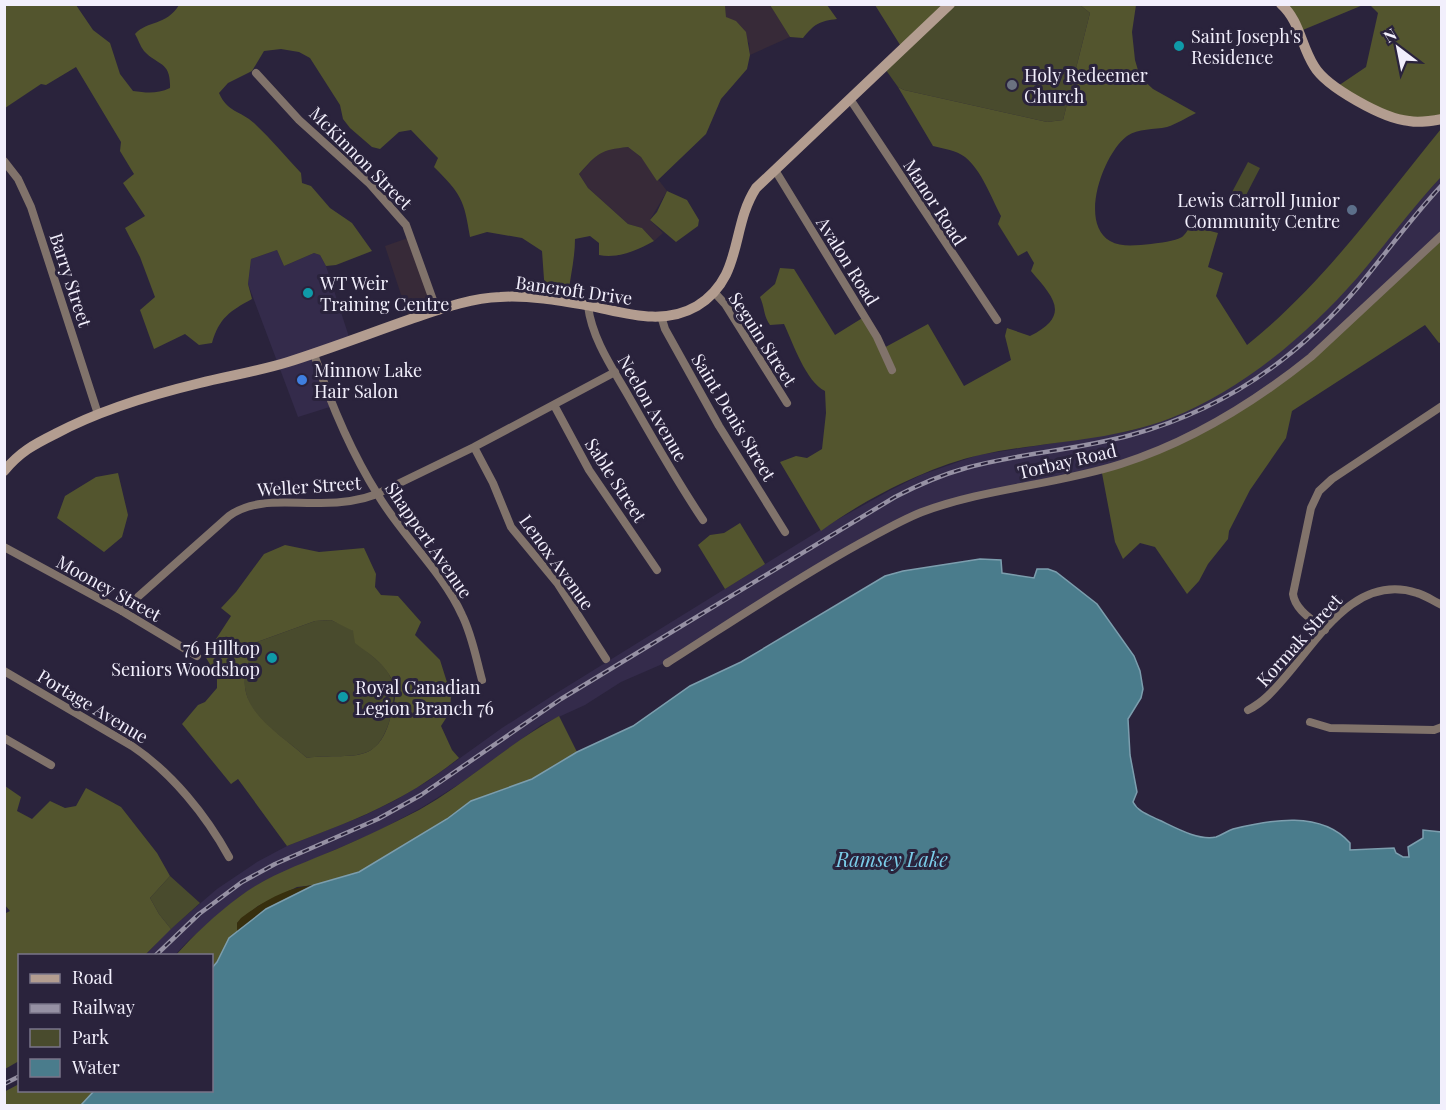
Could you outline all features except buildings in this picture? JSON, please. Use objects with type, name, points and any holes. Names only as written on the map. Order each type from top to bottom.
[{"type":"main road","name":"Bancroft Drive","points":[[4,471],[27,448],[98,414],[199,383],[265,369],[437,310],[479,299],[533,298],[634,315],[661,316],[686,311],[714,292],[732,264],[740,228],[752,195],[775,170],[950,4]]},
{"type":"main road","points":[[1281,4],[1294,21],[1316,70],[1335,88],[1402,120],[1419,122],[1442,119]]},
{"type":"main road","points":[[4,458],[27,448]]},
{"type":"street","name":"McKinnon Street","points":[[256,73],[299,120],[369,184],[406,225],[437,310]]},
{"type":"street","name":"Manor Road","points":[[850,99],[997,320]]},
{"type":"street","name":"Barry Street","points":[[4,161],[18,179],[31,207],[98,414]]},
{"type":"street","name":"Avalon Road","points":[[775,170],[877,337],[892,370]]},
{"type":"street","name":"Torbay Road","points":[[668,663],[835,557],[913,516],[948,504],[1121,464],[1201,430],[1268,390],[1297,368],[1442,235]]},
{"type":"street","name":"Seguin Street","points":[[714,292],[725,304],[787,403]]},
{"type":"street","name":"Neelon Avenue","points":[[588,306],[595,334],[615,372],[671,470],[703,520]]},
{"type":"street","name":"Saint Denis Street","points":[[661,316],[665,329],[719,426],[785,532]]},
{"type":"street","name":"Shappert Avenue","points":[[314,354],[343,428],[377,494],[399,528],[443,582],[462,613],[469,630],[482,681]]},
{"type":"street","name":"Weller Street","points":[[122,610],[229,516],[242,508],[254,504],[353,501],[377,494],[474,447],[615,372]]},
{"type":"street","name":"Sable Street","points":[[554,405],[593,477],[657,570]]},
{"type":"street","points":[[1325,630],[1299,608],[1293,594],[1314,499],[1324,484],[1442,406]]},
{"type":"street","name":"Lenox Avenue","points":[[474,447],[511,527],[558,584],[606,659]]},
{"type":"street","name":"Mooney Street","points":[[4,547],[122,610],[197,656]]},
{"type":"street","name":"Kormak Street","points":[[1248,710],[1267,698],[1349,604],[1366,594],[1377,591],[1407,590],[1442,605]]},
{"type":"street","name":"Portage Avenue","points":[[4,671],[132,746],[150,759],[202,814],[229,857]]},
{"type":"street","points":[[1310,722],[1330,728],[1434,730],[1442,727]]},
{"type":"street","points":[[4,738],[51,765]]},
{"type":"shaded area","points":[[725,5],[770,5],[790,37],[750,55],[749,43],[726,17]]},
{"type":"shaded area","points":[[628,147],[641,157],[667,191],[650,220],[663,233],[654,241],[642,228],[628,224],[588,188],[579,174],[596,156],[607,149]]},
{"type":"shaded area","points":[[1441,177],[1441,234],[1310,357],[1237,409],[1141,456],[903,519],[667,662],[621,682],[585,705],[541,725],[461,783],[421,808],[378,831],[264,881],[239,897],[176,954],[147,954],[167,932],[217,889],[257,862],[287,846],[363,816],[394,801],[428,781],[502,728],[555,694],[835,521],[889,491],[921,475],[978,455],[1130,431],[1171,418],[1238,382],[1294,340]]},
{"type":"shaded area","points":[[411,237],[436,309],[409,319],[385,246]]},
{"type":"shaded area","points":[[277,250],[284,266],[314,253],[320,255],[326,266],[350,340],[313,353],[333,406],[298,417],[248,284],[251,259]]},
{"type":"green space","points":[[5,5],[76,5],[93,30],[110,43],[120,74],[133,91],[143,92],[156,92],[170,88],[170,79],[166,68],[144,51],[135,34],[163,20],[179,5],[725,5],[726,17],[736,21],[746,32],[750,55],[747,69],[721,99],[706,134],[657,181],[641,157],[628,147],[605,151],[579,174],[588,188],[628,224],[642,228],[654,241],[628,253],[606,256],[599,255],[599,243],[590,236],[575,239],[568,297],[545,293],[542,251],[522,238],[487,232],[470,237],[466,214],[460,198],[434,167],[438,158],[411,130],[399,132],[380,149],[372,147],[343,119],[340,105],[310,58],[299,52],[281,49],[264,51],[252,71],[228,83],[219,93],[222,99],[230,108],[249,119],[260,129],[301,173],[302,183],[311,186],[330,208],[352,223],[372,251],[336,265],[326,266],[320,255],[314,253],[284,266],[277,250],[251,259],[248,284],[252,299],[226,316],[218,327],[212,343],[199,345],[185,334],[154,349],[140,310],[155,297],[140,257],[125,228],[145,216],[123,183],[134,174],[120,151],[121,142],[76,67],[46,85],[41,84],[5,108]]},
{"type":"green space","points":[[770,5],[827,5],[837,19],[818,24],[803,38],[790,37]]},
{"type":"green space","points":[[875,5],[949,5],[902,48]]},
{"type":"green space","points":[[949,5],[1080,5],[1090,13],[1063,120],[1047,122],[898,87],[883,66]]},
{"type":"green space","points":[[1080,5],[1136,5],[1132,32],[1135,60],[1140,77],[1153,89],[1196,113],[1167,127],[1131,133],[1118,145],[1103,172],[1098,188],[1095,204],[1096,219],[1101,232],[1110,241],[1130,246],[1175,240],[1183,236],[1191,226],[1218,233],[1208,267],[1223,273],[1216,296],[1247,345],[1274,322],[1325,270],[1441,129],[1441,177],[1357,278],[1317,320],[1272,359],[1223,392],[1171,418],[1148,426],[1100,437],[1004,450],[960,460],[897,485],[821,531],[780,462],[796,456],[807,458],[822,449],[826,413],[825,391],[806,371],[784,324],[770,325],[760,297],[775,284],[780,268],[794,269],[835,335],[864,317],[880,350],[928,324],[964,386],[1011,360],[1005,336],[1007,328],[1030,336],[1043,328],[1051,321],[1055,313],[1051,297],[1031,271],[1034,263],[1027,251],[1018,256],[998,224],[1001,216],[976,169],[965,157],[933,146],[898,87],[1047,122],[1063,120],[1090,13]]},
{"type":"green space","points":[[1280,5],[1363,5],[1298,32]]},
{"type":"green space","points":[[1370,5],[1441,5],[1441,119],[1411,122],[1335,88],[1366,67],[1378,13]]},
{"type":"green space","points":[[1248,162],[1260,168],[1243,201],[1231,194]]},
{"type":"green space","points":[[667,191],[687,200],[699,220],[698,226],[676,242],[650,220],[657,212]]},
{"type":"green space","points":[[1441,234],[1441,342],[1439,343],[1425,325],[1292,411],[1286,438],[1250,490],[1229,531],[1228,539],[1208,564],[1199,581],[1187,594],[1155,547],[1140,543],[1123,559],[1115,542],[1101,468],[1121,464],[1201,429],[1290,373]]},
{"type":"green space","points":[[118,473],[128,515],[122,537],[104,552],[57,518],[65,496],[96,477]]},
{"type":"green space","points":[[740,523],[765,564],[725,589],[698,545],[710,535],[724,533]]},
{"type":"green space","points":[[285,545],[319,552],[364,548],[376,574],[375,587],[381,595],[398,596],[421,622],[415,635],[440,660],[451,695],[450,712],[441,726],[452,750],[459,758],[427,781],[393,801],[287,846],[238,779],[231,784],[182,724],[217,688],[217,676],[205,656],[231,616],[221,608],[264,554]],"holes":[[[331,620],[353,631],[355,643],[382,665],[392,679],[395,699],[387,728],[378,744],[365,753],[307,758],[266,724],[250,703],[245,678],[250,660],[257,642],[315,621]]]},
{"type":"green space","points":[[331,620],[353,631],[362,647],[382,665],[393,686],[393,706],[381,740],[371,750],[349,756],[307,758],[257,714],[246,691],[245,678],[257,642],[315,621]]},
{"type":"green space","points":[[559,716],[577,752],[532,779],[471,801],[447,819],[359,872],[314,885],[297,887],[258,906],[237,923],[237,932],[229,940],[213,966],[213,954],[177,954],[214,918],[250,889],[419,810]]},
{"type":"green space","points":[[5,786],[21,797],[17,811],[32,819],[50,801],[65,808],[76,806],[86,788],[121,807],[157,853],[170,876],[150,898],[171,929],[146,954],[18,954],[18,1062],[5,1069],[4,914],[10,911],[4,904]]},
{"type":"green space","points":[[170,876],[200,903],[171,929],[150,898]]},
{"type":"green space","points":[[18,1085],[18,1092],[93,1092],[81,1106],[5,1105],[4,1092]]},
{"type":"sand","points":[[314,885],[266,909],[237,932],[237,923],[241,918],[267,901],[284,892]]},
{"type":"water","name":"Ramsey Lake","points":[[980,559],[1001,560],[1002,573],[1034,578],[1037,569],[1056,572],[1097,604],[1134,656],[1140,671],[1143,689],[1141,698],[1128,719],[1130,755],[1137,792],[1133,802],[1144,813],[1186,833],[1209,838],[1233,829],[1263,823],[1294,820],[1310,822],[1338,833],[1350,843],[1350,850],[1394,848],[1396,853],[1403,857],[1409,857],[1408,847],[1423,838],[1423,830],[1441,832],[1441,1105],[81,1105],[93,1092],[213,1092],[213,967],[229,938],[266,909],[314,885],[359,872],[447,819],[471,801],[532,779],[577,752],[633,726],[690,686],[741,662],[885,576]]},
{"type":"railway","points":[[157,954],[199,914],[242,882],[275,864],[378,819],[421,795],[561,699],[895,497],[966,468],[1131,435],[1165,424],[1197,411],[1256,379],[1284,359],[1335,313],[1442,185]]},
{"type":"railway","points":[[4,1084],[18,1077]]},
{"type":"place","name":"Saint Joseph's Residence","points":[[1179,46]]},
{"type":"place","name":"Holy Redeemer Church","points":[[1012,85]]},
{"type":"place","name":"Lewis Carroll Junior Community Centre","points":[[1352,210]]},
{"type":"place","name":"WT Weir Training Centre","points":[[308,293]]},
{"type":"place","name":"Minnow Lake Hair Salon","points":[[302,380]]},
{"type":"place","name":"76 Hilltop Seniors Woodshop","points":[[272,658]]},
{"type":"place","name":"Royal Canadian Legion Branch 76","points":[[343,697]]}]
